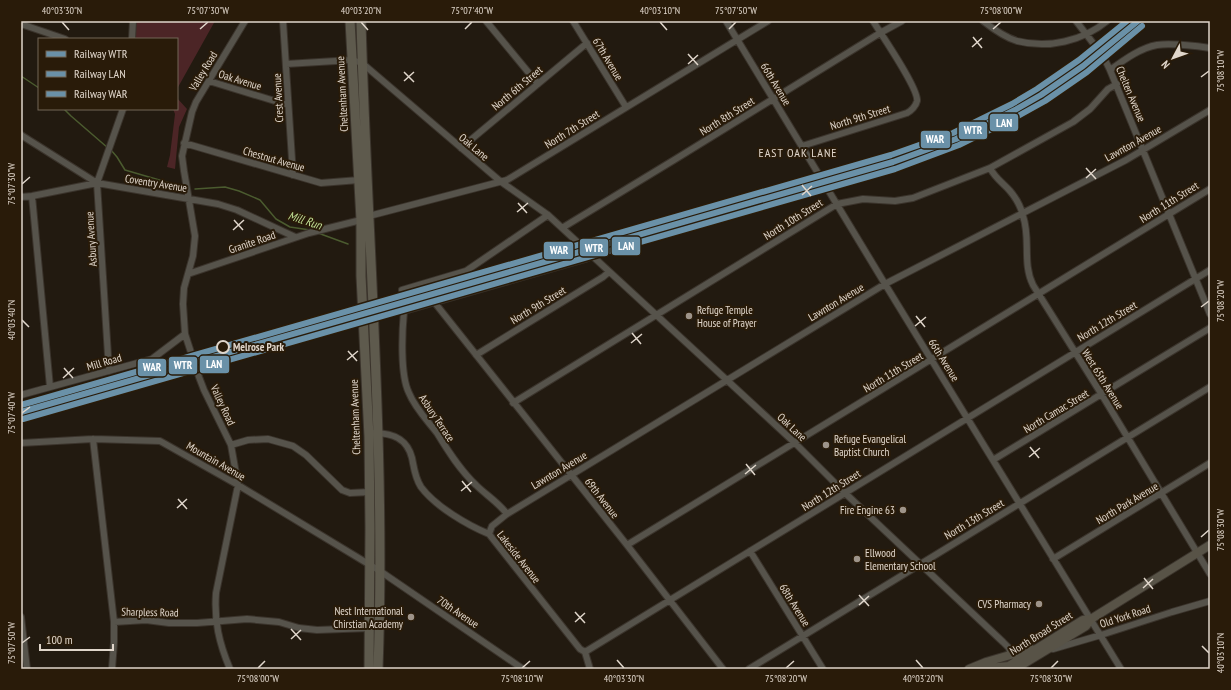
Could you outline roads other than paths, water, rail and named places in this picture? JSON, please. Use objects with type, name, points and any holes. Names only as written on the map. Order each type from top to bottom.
[{"type":"highway","name":"Cheltenham Avenue","points":[[350,21],[359,180],[365,218]]},
{"type":"highway","name":"Cheltenham Avenue","points":[[361,21],[365,218],[380,572],[378,669]]},
{"type":"highway","name":"Cheltenham Avenue","points":[[368,669],[370,628],[370,492],[373,433]]},
{"type":"highway","points":[[379,644],[382,669]]},
{"type":"main road","name":"North Broad Street","points":[[1012,667],[1047,646],[1083,620],[1091,619],[1210,545]]},
{"type":"main road","name":"Old York Road","points":[[969,669],[986,662],[1047,646]]},
{"type":"main road","points":[[978,669],[1012,667]]},
{"type":"street","points":[[132,38],[133,21]]},
{"type":"street","name":"Valley Road","points":[[230,669],[218,636],[215,610],[216,592],[238,486],[230,445],[204,390],[186,334],[183,304],[184,288],[193,256],[195,236],[182,156],[194,107],[245,21]]},
{"type":"street","name":"Crest Avenue","points":[[283,21],[293,175]]},
{"type":"street","points":[[486,21],[538,84]]},
{"type":"street","name":"67th Avenue","points":[[573,21],[626,107]]},
{"type":"street","name":"66th Avenue","points":[[726,21],[1053,559],[1122,669]]},
{"type":"street","name":"North 7th Street","points":[[365,218],[507,180],[768,21]]},
{"type":"street","points":[[873,21],[880,33]]},
{"type":"street","name":"North 8th Street","points":[[562,228],[902,21]]},
{"type":"street","points":[[983,21],[991,27],[1016,40],[1042,45],[1064,42],[1086,35],[1107,21]]},
{"type":"street","name":"Chelten Avenue","points":[[1076,21],[1103,56],[1117,84],[1210,314]]},
{"type":"street","points":[[21,24],[62,38]]},
{"type":"street","name":"North 9th Street","points":[[802,146],[910,112],[914,107],[917,99],[910,80],[880,33]]},
{"type":"street","name":"North 6th Street","points":[[461,148],[587,43]]},
{"type":"street","points":[[1110,70],[1138,53],[1157,46],[1166,45],[1210,48]]},
{"type":"street","points":[[286,64],[352,60],[362,63]]},
{"type":"street","name":"Oak Lane","points":[[362,63],[500,181],[548,215],[795,443],[845,493],[1003,642],[1011,655]]},
{"type":"street","name":"Oak Avenue","points":[[209,81],[288,105]]},
{"type":"street","name":"North 10th Street","points":[[513,403],[837,204],[863,199],[895,201],[913,198],[990,168],[1072,122],[1090,109],[1108,88],[1117,84]]},
{"type":"street","name":"Asbury Avenue","points":[[109,371],[97,183],[123,110]]},
{"type":"street","name":"Lawnton Avenue","points":[[489,534],[492,526],[507,514],[885,284],[1143,150],[1210,110]]},
{"type":"street","name":"Coventry Avenue","points":[[21,135],[97,183],[218,204],[237,210],[296,237]]},
{"type":"street","name":"Chestnut Avenue","points":[[184,143],[321,183],[359,180]]},
{"type":"street","name":"West 65th Avenue","points":[[990,168],[1014,197],[1023,213],[1028,234],[1028,273],[1033,286],[1102,395],[1210,574]]},
{"type":"street","points":[[21,197],[97,183]]},
{"type":"street","name":"North 11th Street","points":[[627,545],[1210,189]]},
{"type":"street","points":[[32,196],[50,387]]},
{"type":"street","points":[[402,290],[466,270],[548,215]]},
{"type":"street","name":"Granite Road","points":[[188,274],[316,230],[365,218]]},
{"type":"street","points":[[435,303],[590,254]]},
{"type":"street","name":"North 12th Street","points":[[585,652],[1210,270]]},
{"type":"street","name":"North 9th Street","points":[[476,355],[609,272]]},
{"type":"street","name":"Asbury Terrace","points":[[435,303],[404,311],[402,331],[403,364],[408,393],[418,410],[452,456],[475,484],[502,507],[507,514]]},
{"type":"street","name":"69th Avenue","points":[[435,303],[627,545],[723,669]]},
{"type":"street","name":"North Camac Street","points":[[993,460],[1210,328]]},
{"type":"street","name":"Mill Road","points":[[21,395],[152,359],[186,334]]},
{"type":"street","name":"North 13th Street","points":[[749,669],[1210,387]]},
{"type":"street","name":"Lakeside Avenue","points":[[373,433],[391,435],[404,443],[410,453],[416,477],[420,486],[431,497],[457,517],[477,529],[489,534],[558,622],[580,649],[585,652],[590,669]]},
{"type":"street","name":"Mountain Avenue","points":[[21,443],[93,439],[160,441],[238,486],[380,572]]},
{"type":"street","name":"Sharpless Road","points":[[93,439],[114,622],[146,620],[169,623],[216,622],[247,619],[279,622],[299,628],[317,630],[370,628]]},
{"type":"street","points":[[230,445],[248,440],[268,439],[293,446],[306,455],[342,490],[350,493],[370,492]]},
{"type":"street","name":"North Park Avenue","points":[[1053,559],[1210,464]]},
{"type":"street","name":"68th Avenue","points":[[750,551],[823,669]]},
{"type":"street","name":"70th Avenue","points":[[380,572],[523,669]]},
{"type":"street","name":"Old York Road","points":[[1047,646],[1101,635],[1210,601]]},
{"type":"street","points":[[21,616],[27,669]]},
{"type":"street","points":[[112,669],[114,622]]},
{"type":"waterway","name":"Mill Run","points":[[21,76],[38,87]]},
{"type":"waterway","name":"Mill Run","points":[[65,110],[108,148]]},
{"type":"waterway","name":"Mill Run","points":[[111,150],[125,170],[180,186]]},
{"type":"waterway","name":"Mill Run","points":[[195,189],[225,187],[239,191],[260,200],[276,219],[290,227],[310,230]]},
{"type":"waterway","name":"Mill Run","points":[[318,233],[348,244]]},
{"type":"rail line","name":"WAR","points":[[21,405],[891,155],[953,133],[1012,104],[1079,60],[1127,21]]},
{"type":"rail line","name":"WTR","points":[[21,412],[893,162],[956,139],[1015,110],[1041,95],[1083,66],[1138,21]]},
{"type":"rail line","name":"LAN","points":[[23,419],[895,169],[959,145],[1045,101],[1087,72],[1142,26]]},
{"type":"place","name":"Refuge Temple House of Prayer","points":[[689,316]]},
{"type":"place","name":"Melrose Park","points":[[223,347]]},
{"type":"place","name":"Refuge Evangelical Baptist Church","points":[[826,445]]},
{"type":"place","name":"Fire Engine 63","points":[[903,510]]},
{"type":"place","name":"Ellwood Elementary School","points":[[857,559]]},
{"type":"place","name":"CVS Pharmacy","points":[[1039,604]]},
{"type":"place","name":"Nest International Chirstian Academy","points":[[411,617]]},
{"type":"district","name":"EAST OAK LANE","points":[[798,152]]}]
